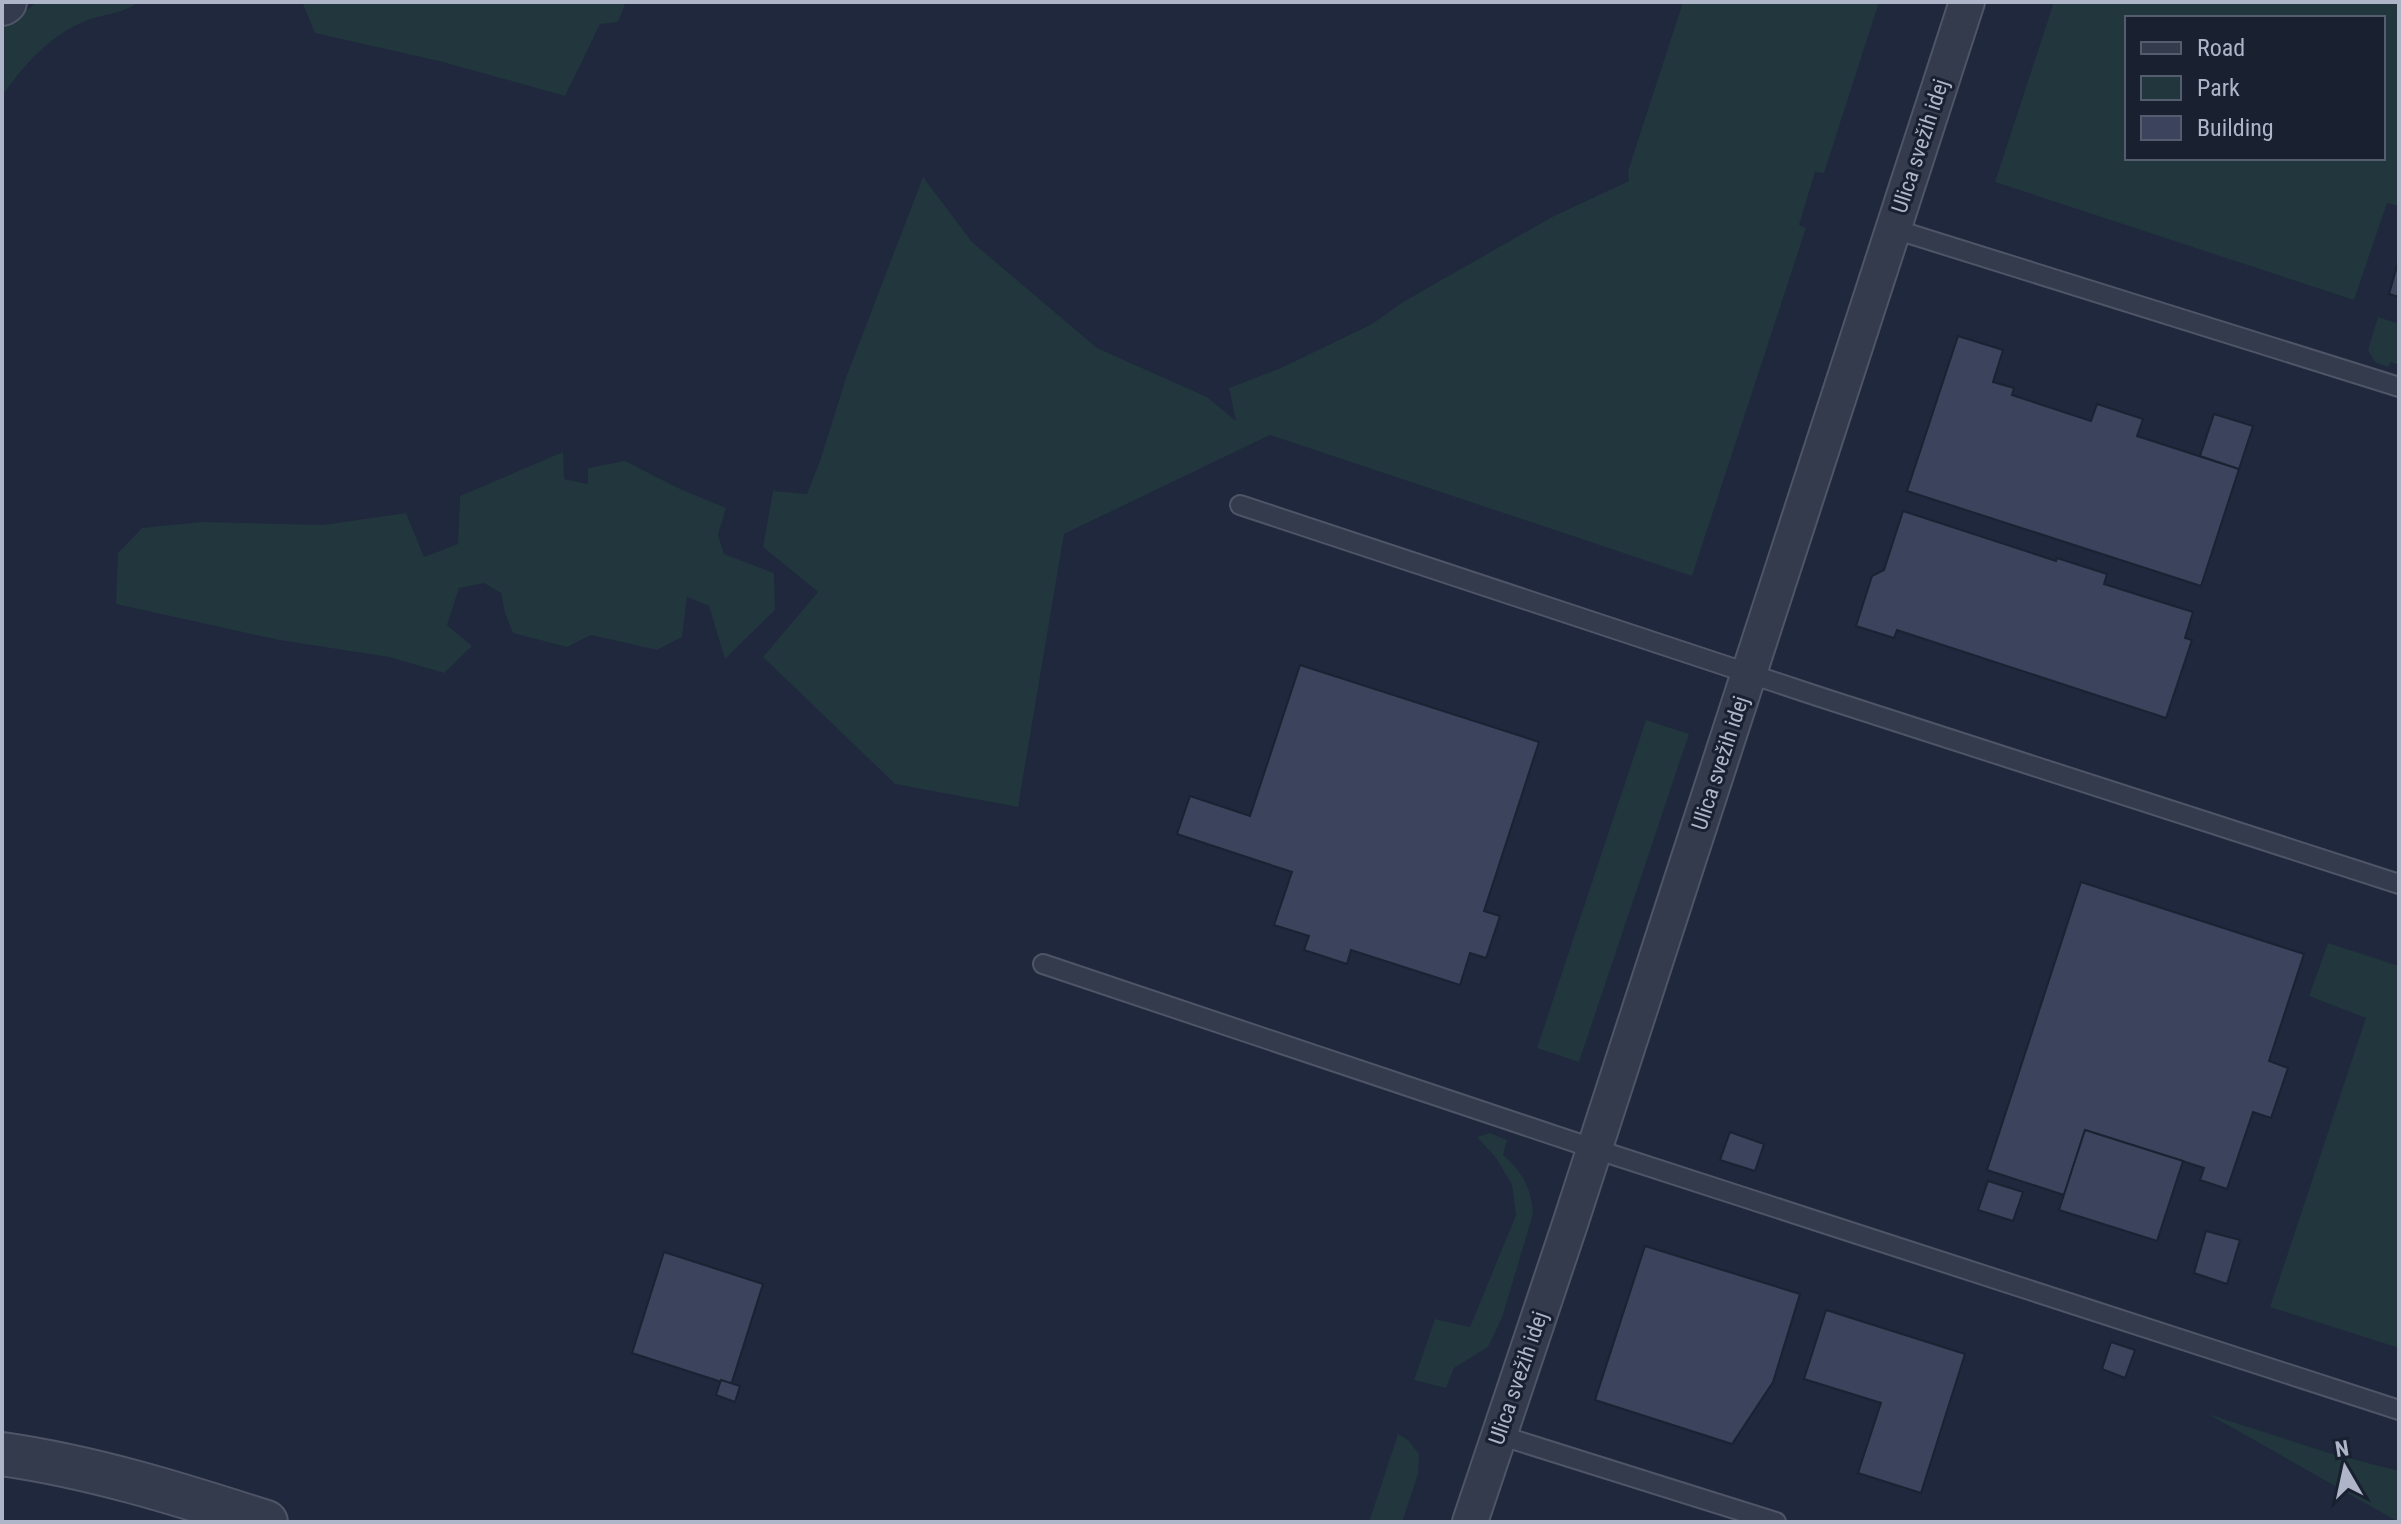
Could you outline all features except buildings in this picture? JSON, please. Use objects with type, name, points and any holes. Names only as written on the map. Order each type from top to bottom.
[{"type":"street","name":"Ulica svežih idej","points":[[1470,1522],[1595,1149],[1967,2]]},
{"type":"street","points":[[2,1454],[58,1462],[181,1494],[266,1522]]},
{"type":"lane","points":[[1894,229],[2399,387]]},
{"type":"lane","points":[[1240,505],[1749,674],[2399,884]]},
{"type":"lane","points":[[1043,964],[1595,1149],[2399,1410]]},
{"type":"lane","points":[[1499,1435],[1715,1513],[1776,1522]]},
{"type":"green space","points":[[37,2],[138,2],[85,21],[60,35],[28,63],[2,96],[2,29]]},
{"type":"green space","points":[[302,2],[626,2],[618,22],[600,24],[565,96],[443,62],[315,33]]},
{"type":"green space","points":[[1683,2],[1879,2],[1824,173],[1815,172],[1799,225],[1806,228],[1692,576],[1270,435],[1064,534],[1018,807],[895,784],[763,657],[818,592],[763,547],[773,491],[807,494],[847,375],[923,177],[972,242],[1097,348],[1207,397],[1236,421],[1229,388],[1281,368],[1372,324],[1403,302],[1552,217],[1629,181],[1628,171]]},
{"type":"green space","points":[[2054,2],[2399,2],[2399,206],[2387,203],[2354,300],[1995,182]]},
{"type":"green space","points":[[2378,317],[2399,324],[2399,365],[2391,362],[2388,367],[2375,362],[2368,350]]},
{"type":"green space","points":[[563,452],[564,479],[588,484],[588,468],[625,461],[726,508],[718,535],[724,554],[774,573],[775,610],[725,659],[709,606],[687,597],[682,637],[657,650],[591,635],[567,647],[513,633],[501,593],[484,583],[459,588],[447,625],[472,646],[444,673],[389,657],[279,640],[116,604],[118,553],[142,528],[202,522],[323,525],[406,513],[424,557],[458,544],[460,496]]},
{"type":"green space","points":[[1646,720],[1689,734],[1579,1062],[1537,1048]]},
{"type":"green space","points":[[2328,943],[2399,966],[2399,1348],[2270,1307],[2366,1018],[2309,996]]},
{"type":"green space","points":[[1490,1133],[1507,1140],[1503,1155],[1525,1181],[1533,1214],[1502,1318],[1488,1347],[1454,1368],[1446,1388],[1414,1380],[1435,1319],[1470,1327],[1516,1215],[1512,1185],[1496,1158],[1477,1137]]},
{"type":"green space","points":[[2208,1414],[2329,1453],[2399,1471],[2399,1522],[2395,1522]]},
{"type":"green space","points":[[1398,1434],[1408,1440],[1419,1454],[1418,1474],[1402,1522],[1369,1522]]}]
